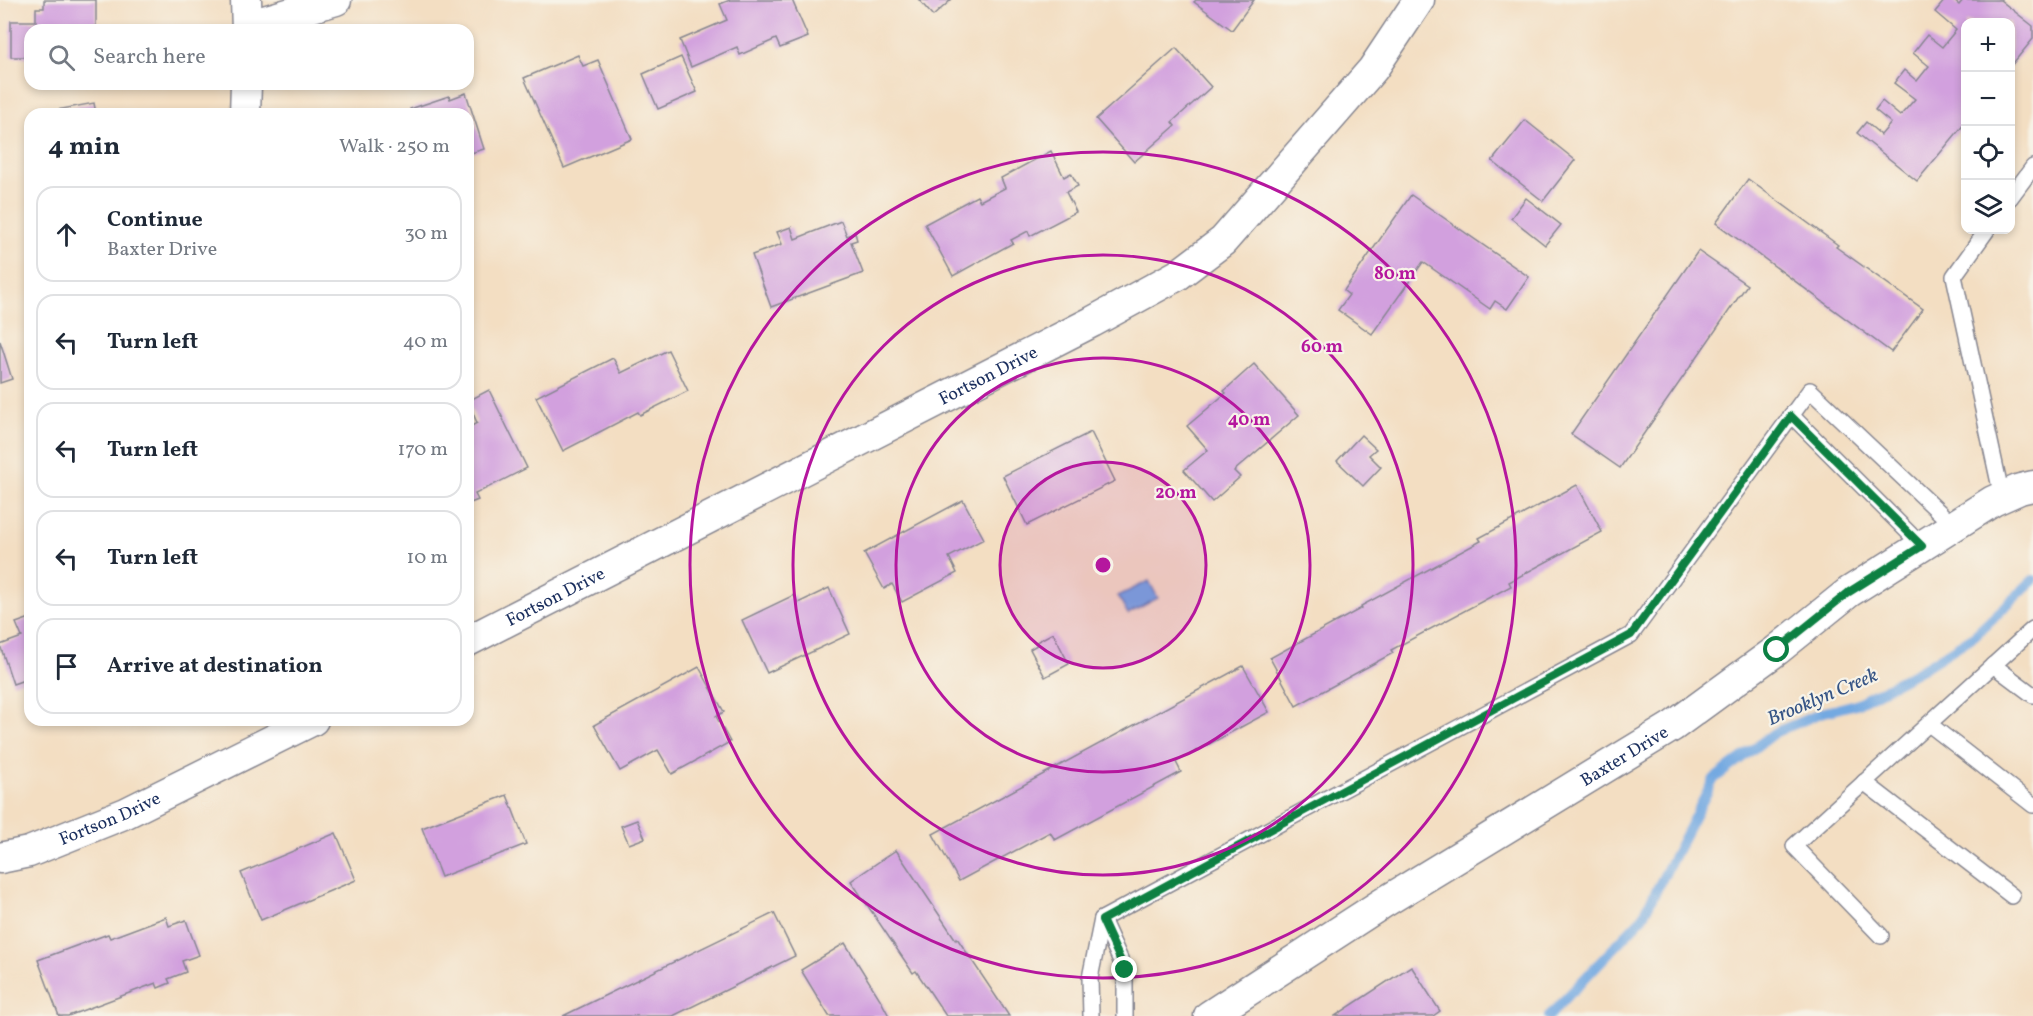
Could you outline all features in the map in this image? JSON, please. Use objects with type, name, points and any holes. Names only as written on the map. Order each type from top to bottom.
[{"type":"street","points":[[247,19],[336,0]]},
{"type":"street","name":"Fortson Drive","points":[[474,639],[1082,328],[1178,275],[1223,242],[1373,69],[1419,0]]},
{"type":"street","points":[[245,108],[246,90]]},
{"type":"street","name":"Baxter Drive","points":[[1209,1016],[1383,903],[1673,726],[1777,650],[1849,592],[2002,497],[2033,486]]},
{"type":"street","name":"Fortson Drive","points":[[0,858],[29,852],[126,813],[301,726]]},
{"type":"lane","points":[[2015,191],[2033,167]]},
{"type":"lane","points":[[1984,234],[1954,276],[2002,497]]},
{"type":"lane","points":[[1091,1016],[1090,978],[1102,920],[1631,635],[1810,390],[1954,526]]},
{"type":"lane","points":[[1791,416],[1922,546]]},
{"type":"lane","points":[[1881,936],[1794,846],[2033,629]]},
{"type":"lane","points":[[1993,665],[2033,694]]},
{"type":"lane","points":[[1929,724],[2033,805]]},
{"type":"lane","points":[[1864,782],[2012,896]]},
{"type":"lane","points":[[1102,920],[1125,970],[1125,1016]]},
{"type":"water","points":[[1149,581],[1158,598],[1128,614],[1118,596]]},
{"type":"building","points":[[44,0],[96,0],[96,24],[24,24],[24,57],[11,57],[11,21],[36,21],[36,8],[44,8]]},
{"type":"building","points":[[730,0],[792,0],[808,37],[780,48],[776,39],[740,55],[737,47],[691,67],[680,40],[727,20],[720,4]]},
{"type":"building","points":[[919,0],[951,0],[933,16]]},
{"type":"building","points":[[1196,0],[1254,0],[1232,30],[1194,2]]},
{"type":"building","points":[[1945,0],[1953,0],[1959,5],[1963,0],[2000,0],[2033,26],[2033,39],[2015,61],[2015,18],[1961,18],[1961,128],[1917,181],[1857,133],[1866,122],[1881,135],[1891,123],[1875,110],[1882,101],[1900,116],[1915,99],[1894,83],[1904,70],[1917,81],[1929,66],[1913,53],[1927,35],[1942,47],[1956,30],[1935,12]]},
{"type":"building","points":[[1176,48],[1211,87],[1172,122],[1175,126],[1134,162],[1096,119]]},
{"type":"building","points":[[578,55],[583,66],[598,60],[632,139],[564,168],[524,78]]},
{"type":"building","points":[[681,57],[697,92],[658,109],[643,74]]},
{"type":"building","points":[[466,93],[471,108],[413,108],[449,96],[450,99]]},
{"type":"building","points":[[94,103],[95,108],[67,108]]},
{"type":"building","points":[[474,118],[484,149],[474,152]]},
{"type":"building","points":[[1525,120],[1575,160],[1543,201],[1492,161]]},
{"type":"building","points":[[1051,151],[1064,177],[1071,173],[1078,186],[1066,192],[1076,212],[1030,236],[1028,231],[1011,240],[1013,243],[953,276],[925,224],[977,196],[980,201],[1005,188],[1001,178]]},
{"type":"building","points":[[1748,179],[1838,245],[1836,247],[1923,309],[1891,352],[1716,223]]},
{"type":"building","points":[[1411,195],[1529,277],[1507,309],[1495,301],[1490,309],[1423,262],[1372,334],[1338,310],[1349,295],[1344,291],[1345,289]]},
{"type":"building","points":[[1526,198],[1561,225],[1545,245],[1511,218]]},
{"type":"building","points":[[841,221],[847,236],[855,233],[857,240],[851,242],[863,273],[771,307],[752,255],[782,244],[777,232],[791,227],[795,239]]},
{"type":"building","points":[[1698,251],[1747,285],[1620,468],[1571,434]]},
{"type":"building","points":[[0,341],[12,379],[0,383]]},
{"type":"building","points":[[668,350],[688,391],[640,415],[638,412],[563,451],[536,397],[613,358],[621,373]]},
{"type":"building","points":[[1254,364],[1299,415],[1234,471],[1240,477],[1212,502],[1184,470],[1208,450],[1187,426],[1226,393],[1224,391]]},
{"type":"building","points":[[489,390],[527,468],[475,494],[478,500],[474,502],[474,425],[477,423],[474,416],[474,398]]},
{"type":"building","points":[[1091,432],[1115,481],[1027,525],[1003,476]]},
{"type":"building","points":[[1361,435],[1376,449],[1369,455],[1381,467],[1363,486],[1337,461]]},
{"type":"building","points":[[1577,485],[1602,532],[1509,582],[1511,586],[1391,650],[1393,653],[1296,706],[1270,658],[1481,541],[1479,538]]},
{"type":"building","points":[[963,500],[984,539],[949,557],[957,573],[902,602],[892,584],[884,589],[864,553]]},
{"type":"building","points":[[829,588],[850,634],[767,673],[742,620],[794,595],[798,603]]},
{"type":"building","points":[[24,620],[24,680],[13,684],[0,645],[22,637],[16,623]]},
{"type":"building","points":[[1053,633],[1069,664],[1045,677],[1030,649],[1037,645],[1036,642]]},
{"type":"building","points":[[1243,666],[1269,712],[1176,762],[1181,772],[1055,840],[1050,832],[959,881],[933,834]]},
{"type":"building","points":[[699,667],[724,712],[716,716],[730,742],[672,774],[658,750],[620,771],[594,725]]},
{"type":"building","points":[[507,795],[526,844],[441,877],[422,828]]},
{"type":"building","points":[[637,820],[645,838],[629,844],[621,826]]},
{"type":"building","points":[[336,833],[356,880],[261,920],[241,873]]},
{"type":"building","points":[[896,850],[1009,1016],[946,1016],[916,971],[913,973],[851,881]]},
{"type":"building","points":[[774,913],[795,956],[673,1016],[563,1016]]},
{"type":"building","points":[[166,917],[169,926],[186,920],[199,955],[182,961],[186,972],[168,979],[170,983],[158,988],[156,983],[68,1016],[59,1016],[38,960],[108,934],[110,938]]},
{"type":"building","points":[[845,943],[889,1016],[829,1016],[801,970]]},
{"type":"building","points":[[1411,966],[1440,1011],[1433,1016],[1335,1016]]},
{"type":"waterway","name":"Brooklyn Creek","points":[[1549,1016],[1642,918],[1714,779],[1774,733],[1821,713],[1856,704],[1922,669],[1974,636],[2033,580]]},
{"type":"route","points":[[1125,970],[1102,920],[1631,635],[1791,416],[1922,546],[1849,592],[1777,650]]}]
